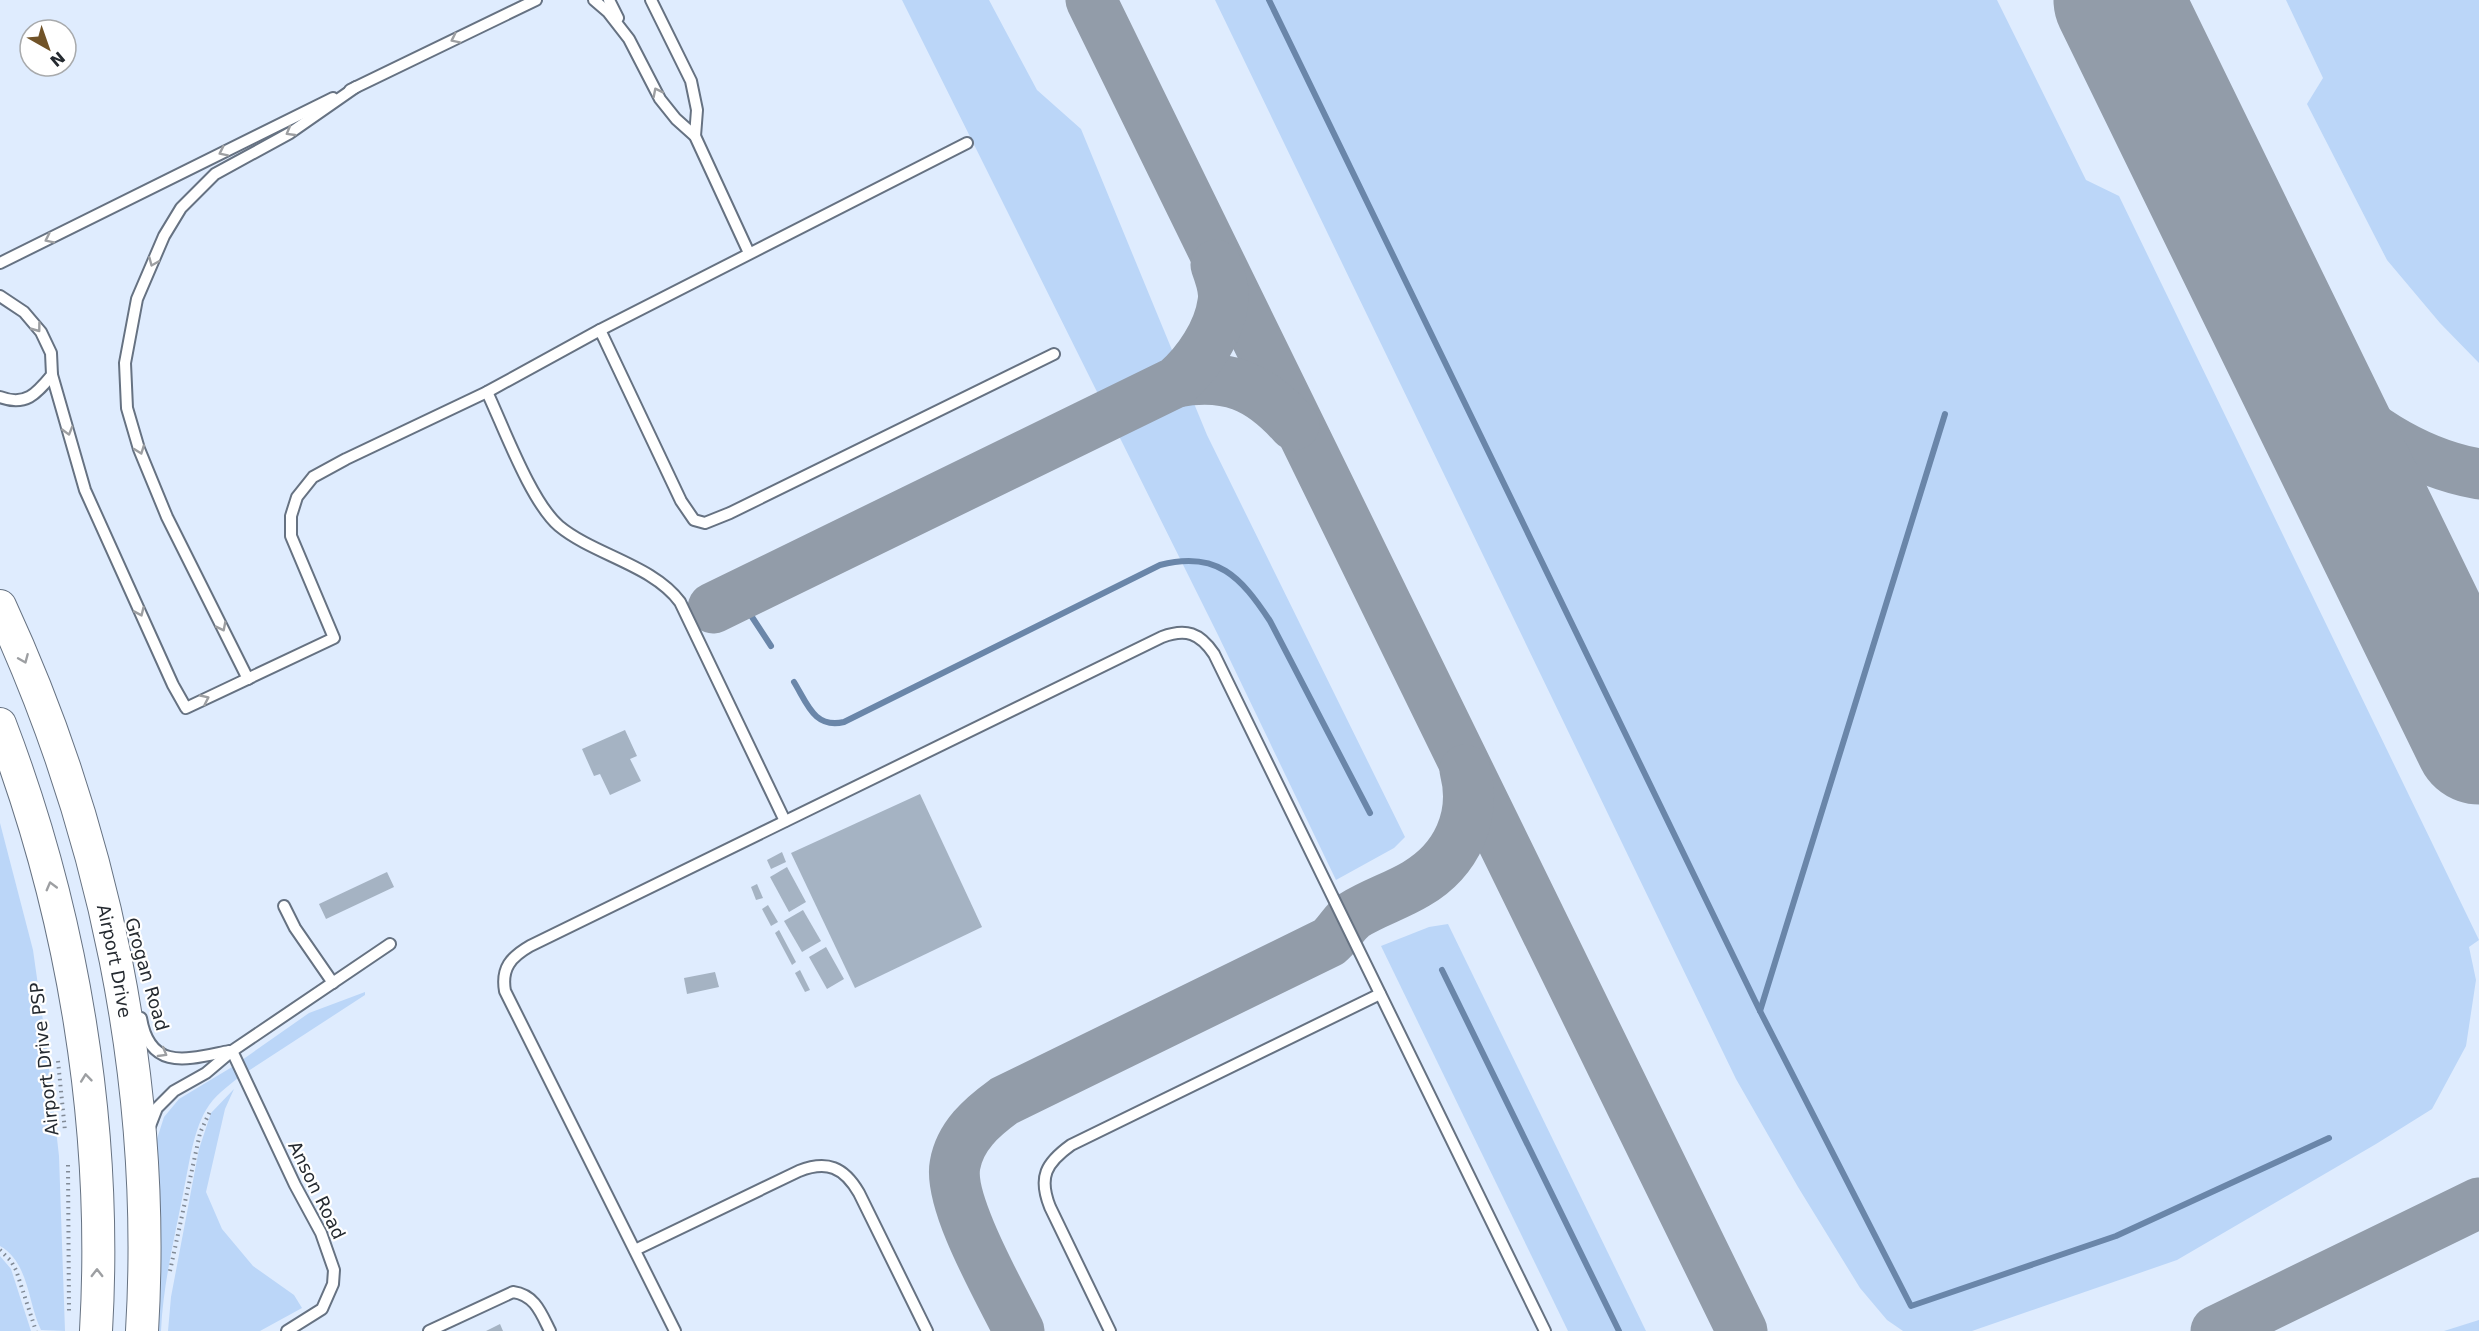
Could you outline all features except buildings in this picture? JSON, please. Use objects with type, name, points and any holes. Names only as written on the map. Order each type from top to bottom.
[{"type":"main road","name":"Airport Drive","points":[[0,606],[36,688],[55,740],[94,864],[124,1010],[142,1171],[144,1246],[142,1331]]},
{"type":"main road","points":[[0,724],[31,810],[51,888],[81,1034],[97,1193],[83,1326]]},
{"type":"lane","points":[[0,263],[536,0]]},
{"type":"lane","points":[[594,0],[608,12],[629,39]]},
{"type":"lane","points":[[609,0],[660,99],[676,119],[695,136],[749,253]]},
{"type":"lane","points":[[651,0],[691,81],[697,110],[695,136]]},
{"type":"lane","points":[[248,679],[167,517],[139,449],[127,408],[125,363],[137,299],[164,236],[181,208],[215,174],[290,133],[356,87]]},
{"type":"lane","points":[[0,296],[24,312],[41,332],[51,353],[52,375],[85,490],[173,685],[186,708],[334,638],[291,536],[291,516],[297,497],[313,477],[487,392],[600,330],[967,143]]},
{"type":"lane","points":[[600,330],[681,501],[694,520],[705,523],[730,513],[1053,354]]},
{"type":"lane","points":[[0,398],[23,401],[36,394],[52,375]]},
{"type":"lane","points":[[487,392],[536,495],[552,518],[571,533],[658,581],[680,602],[785,821]]},
{"type":"lane","points":[[675,1331],[505,991],[503,980],[505,972],[515,954],[1162,637],[1175,632],[1187,632],[1202,639],[1214,654],[1545,1331]]},
{"type":"lane","name":"Grogan Road","points":[[94,864],[126,950]]},
{"type":"lane","points":[[284,906],[295,928],[333,983]]},
{"type":"lane","name":"Grogan Road","points":[[142,1171],[151,1118],[163,1099],[206,1073],[232,1051],[390,944]]},
{"type":"lane","points":[[1110,1331],[1043,1189],[1046,1173],[1056,1157],[1071,1145],[1380,994]]},
{"type":"lane","name":"Grogan Road","points":[[140,1010],[147,1040],[167,1058],[186,1060],[232,1051]]},
{"type":"lane","name":"Anson Road","points":[[232,1051],[321,1233],[334,1270],[333,1284],[322,1309],[287,1331]]},
{"type":"lane","points":[[635,1250],[799,1171],[817,1165],[833,1167],[848,1177],[859,1193],[927,1331]]},
{"type":"lane","points":[[429,1331],[513,1292],[524,1294],[532,1299],[550,1331]]},
{"type":"path","name":"Airport Drive PSP","points":[[57,1054],[66,1133]]},
{"type":"path","points":[[169,1277],[200,1133],[211,1109]]},
{"type":"path","name":"Airport Drive PSP","points":[[68,1156],[83,1326]]},
{"type":"path","points":[[0,1250],[16,1270],[36,1331]]},
{"type":"shaded area","points":[[902,0],[989,0],[1037,90],[1081,129],[1207,435],[1405,837],[1394,848],[1336,880],[1218,635]]},
{"type":"shaded area","points":[[1215,0],[1997,0],[2086,180],[2119,196],[2479,940],[2469,947],[2476,980],[2466,1046],[2432,1109],[2177,1260],[1972,1331],[1903,1331],[1887,1320],[1860,1288],[1736,1079]]},
{"type":"shaded area","points":[[2286,0],[2479,0],[2479,363],[2440,323],[2387,260],[2307,104],[2323,78]]},
{"type":"shaded area","points":[[0,823],[33,950],[46,1042],[59,1156],[65,1331],[41,1330],[17,1262],[0,1246]]},
{"type":"shaded area","points":[[1448,924],[1646,1331],[1568,1331],[1381,946],[1429,927]]},
{"type":"shaded area","points":[[365,992],[365,995],[239,1077],[209,1105],[201,1119],[194,1140],[166,1280],[161,1331],[155,1331],[156,1142],[164,1117],[179,1099],[232,1067],[309,1013]]},
{"type":"shaded area","points":[[234,1089],[225,1109],[206,1192],[222,1229],[253,1266],[294,1295],[302,1308],[260,1331],[168,1331],[171,1297],[199,1149],[211,1113]]},
{"type":"shaded area","points":[[0,1256],[11,1269],[31,1331],[0,1331]]},
{"type":"shaded area","points":[[2479,1320],[2479,1331],[2444,1331]]},
{"type":"waterway","points":[[1269,0],[1760,1011],[1911,1306],[2116,1236],[2329,1138]]},
{"type":"waterway","points":[[1760,1011],[1945,414]]},
{"type":"waterway","points":[[794,682],[818,718],[825,722],[844,722],[1160,565],[1180,561],[1197,561],[1226,571],[1237,580],[1249,592],[1270,621],[1370,813]]},
{"type":"waterway","points":[[752,617],[771,646]]},
{"type":"waterway","points":[[1442,970],[1619,1331]]},
{"type":"taxiway","points":[[1091,0],[1742,1331]]},
{"type":"taxiway","points":[[713,608],[1176,382],[1192,366],[1206,346],[1221,313],[1222,284],[1216,265]]},
{"type":"taxiway","points":[[2271,313],[2313,373],[2329,391],[2366,424],[2387,438],[2432,461],[2479,474]]},
{"type":"taxiway","points":[[1176,382],[1211,379],[1241,386],[1268,401],[1294,425]]},
{"type":"taxiway","points":[[1019,1331],[967,1224],[955,1182],[955,1165],[958,1155],[973,1128],[1004,1101],[1329,942],[1354,915],[1416,884],[1430,874],[1453,850],[1466,820],[1468,787],[1465,770]]},
{"type":"taxiway","points":[[2216,1331],[2479,1203]]},
{"type":"runway","points":[[2118,0],[2479,740]]}]
